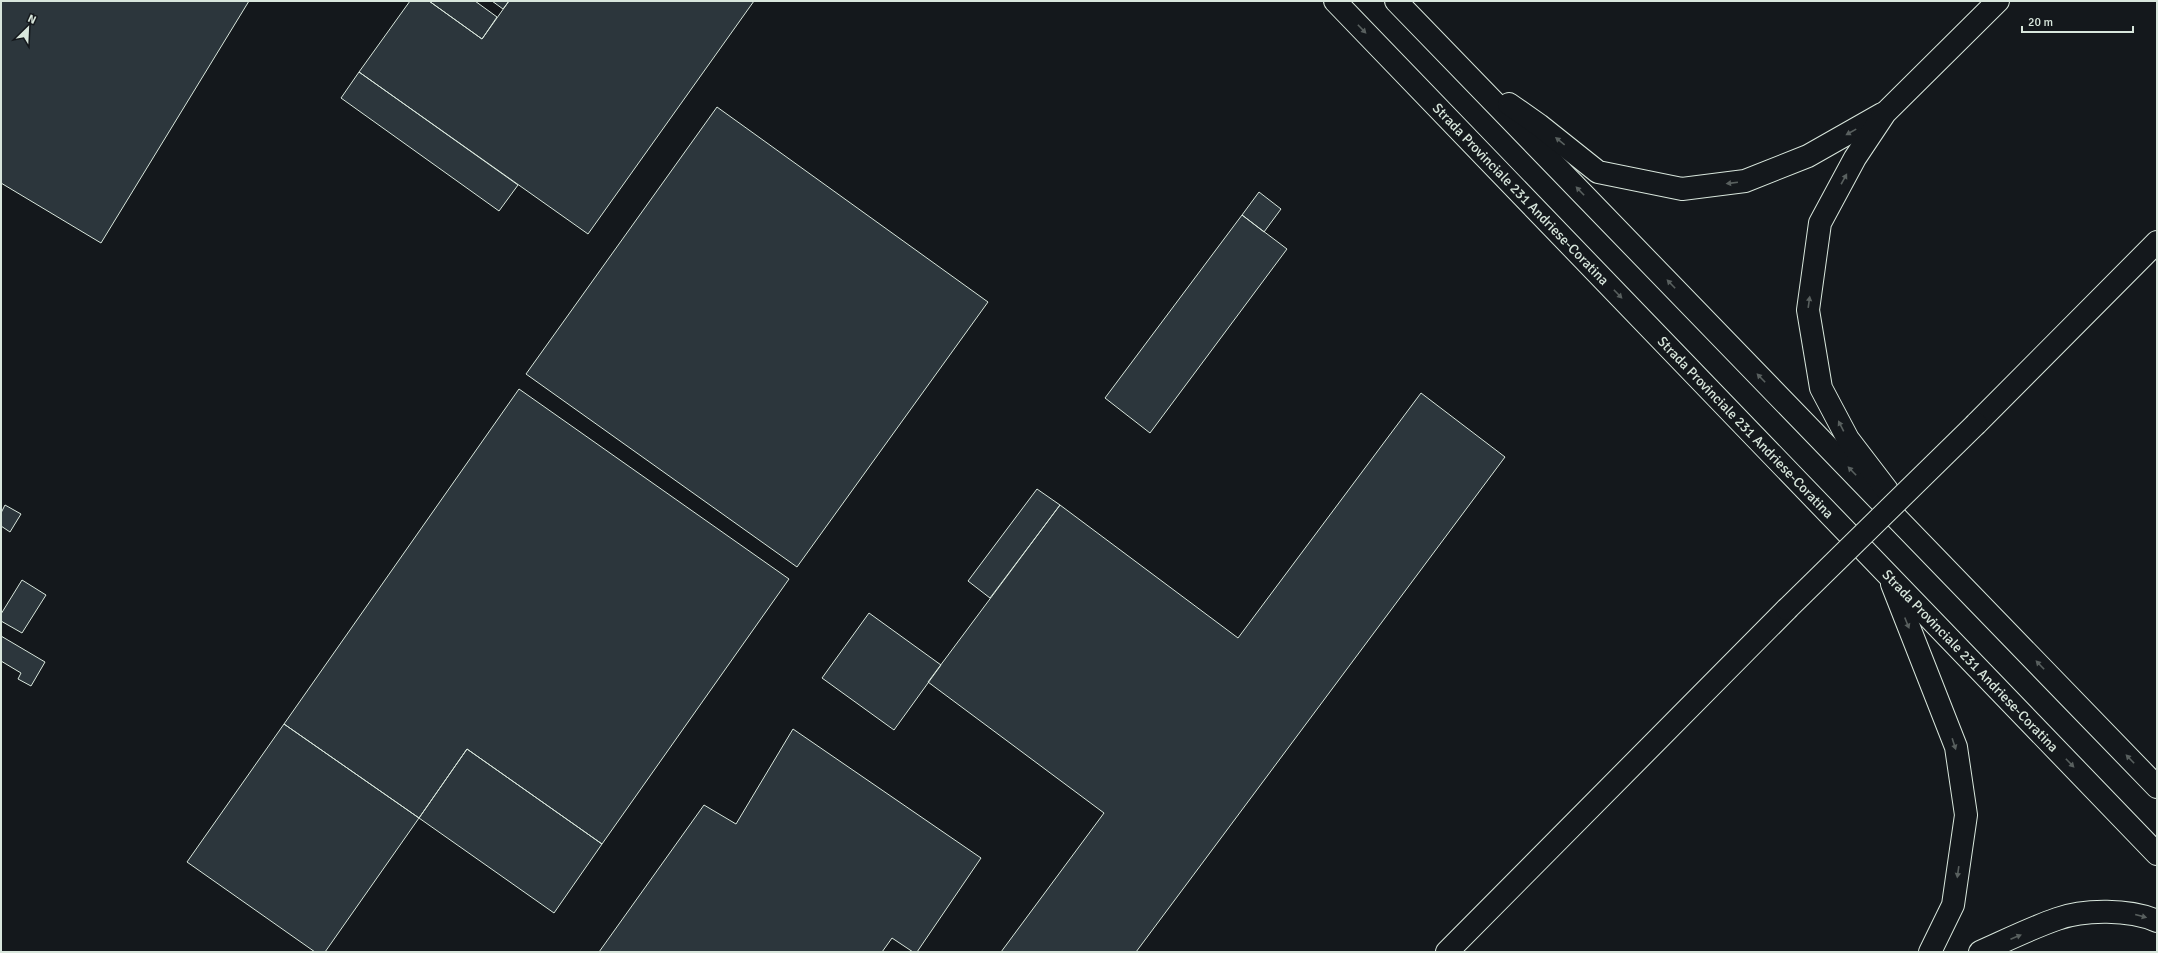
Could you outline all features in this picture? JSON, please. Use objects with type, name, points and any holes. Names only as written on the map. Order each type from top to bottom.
[{"type":"main road","name":"Strada Provinciale 231 Andriese-Coratina","points":[[1335,1],[2157,854]]},
{"type":"main road","points":[[1396,1],[2157,787]]},
{"type":"main road","points":[[1947,569],[1848,439],[1821,388],[1808,310],[1820,223],[1855,158],[1885,113],[1998,1]]},
{"type":"main road","points":[[1472,79],[1539,124],[1598,172],[1682,189],[1745,181],[1808,156],[1885,113]]},
{"type":"main road","points":[[1447,952],[1787,609],[1976,424],[2157,242]]},
{"type":"main road","points":[[1887,574],[1956,747],[1966,815],[1953,905],[1930,952]]},
{"type":"main road","points":[[1980,952],[2058,918],[2092,913],[2131,913],[2157,921]]},
{"type":"main road","points":[[1461,952],[1476,924]]},
{"type":"building","points":[[1,1],[249,1],[101,243],[1,183]]},
{"type":"building","points":[[410,1],[429,1],[482,39],[509,1],[754,1],[588,234],[359,72]]},
{"type":"building","points":[[429,1],[475,1],[497,17],[482,39]]},
{"type":"building","points":[[492,1],[509,1],[503,9]]},
{"type":"building","points":[[359,72],[518,185],[499,211],[341,98]]},
{"type":"building","points":[[717,107],[988,302],[797,567],[526,374]]},
{"type":"building","points":[[1259,192],[1281,209],[1264,232],[1242,215]]},
{"type":"building","points":[[1242,215],[1287,249],[1150,433],[1105,398]]},
{"type":"building","points":[[519,389],[789,579],[602,844],[467,749],[419,818],[284,724]]},
{"type":"building","points":[[1421,393],[1505,457],[1136,952],[1001,952],[1104,813],[928,682],[1060,505],[1238,638]]},
{"type":"building","points":[[1037,489],[1060,505],[990,598],[968,581]]},
{"type":"building","points":[[5,505],[21,514],[10,532],[1,526],[1,513]]},
{"type":"building","points":[[22,580],[46,595],[22,633],[1,621],[1,614]]},
{"type":"building","points":[[869,613],[941,665],[894,730],[822,678]]},
{"type":"building","points":[[1,636],[45,662],[31,686],[18,679],[21,673],[1,661]]},
{"type":"building","points":[[284,724],[419,818],[325,952],[315,952],[187,862]]},
{"type":"building","points":[[793,729],[981,858],[917,952],[913,952],[892,938],[882,952],[599,952],[704,805],[736,824]]},
{"type":"building","points":[[467,749],[602,844],[554,913],[419,818]]}]
